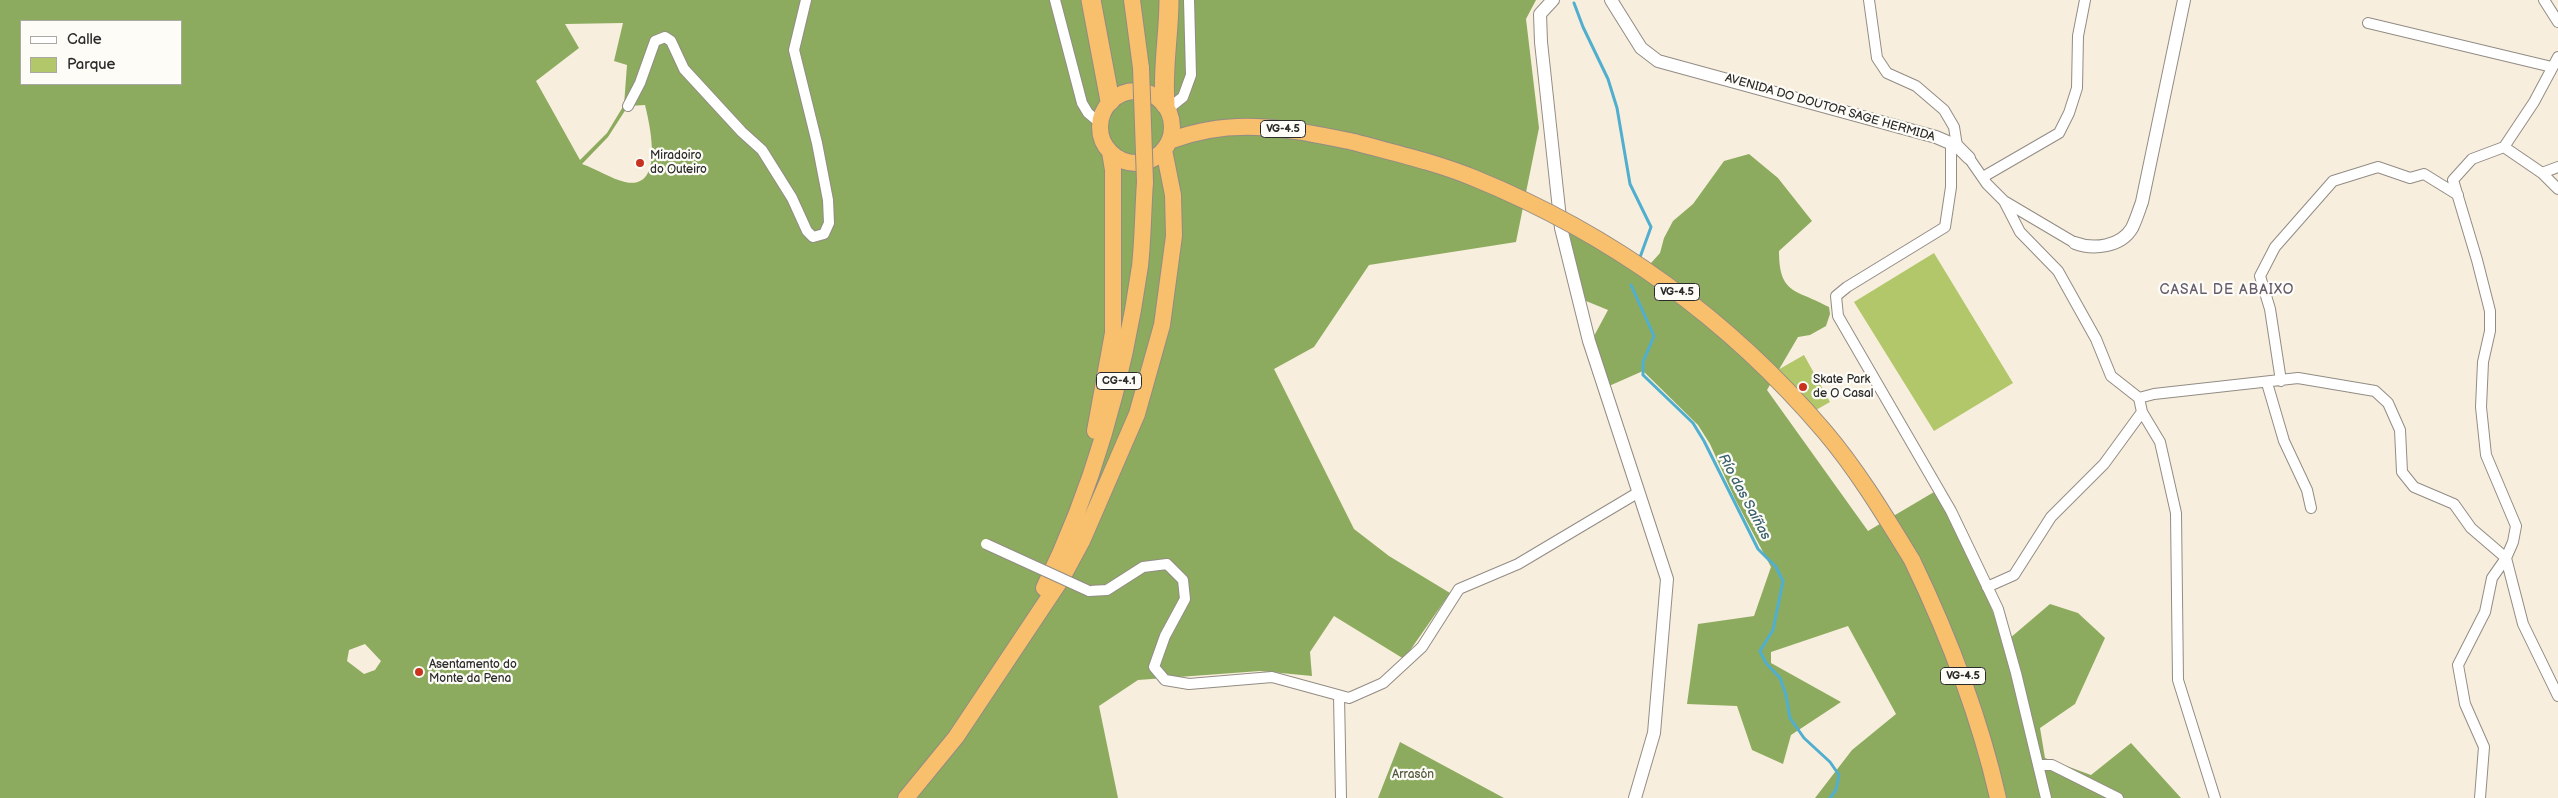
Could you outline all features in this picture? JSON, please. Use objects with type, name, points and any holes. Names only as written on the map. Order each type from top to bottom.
[{"type":"highway","points":[[1091,0],[1110,101]]},
{"type":"highway","name":"CG-4.1","points":[[906,798],[956,737],[1013,651],[1081,508],[1101,448],[1126,354],[1140,264],[1145,182],[1141,68],[1132,0]]},
{"type":"highway","points":[[1170,0],[1169,29],[1163,72],[1168,111],[1172,130],[1166,145],[1156,157],[1137,163],[1128,162],[1110,152],[1104,144],[1100,123],[1103,111],[1110,101],[1120,94],[1132,90],[1156,96],[1168,111],[1189,125],[1212,128]]},
{"type":"highway","name":"VG-4.5","points":[[1212,128],[1265,126],[1354,142],[1456,172],[1520,198],[1569,222],[1620,252],[1666,283],[1750,352],[1826,433],[1856,472],[1912,560],[1953,649],[1973,704],[1998,798]]},
{"type":"highway","points":[[1166,145],[1212,128]]},
{"type":"highway","points":[[1013,651],[1062,578],[1082,541],[1137,414],[1162,325],[1174,236],[1172,195],[1166,145]]},
{"type":"highway","points":[[1053,570],[1097,426],[1113,333],[1113,170],[1110,152]]},
{"type":"street","points":[[628,106],[640,83],[656,40],[665,37],[671,41],[684,69],[742,132],[762,150],[792,198],[806,231],[813,236],[824,234],[829,223],[828,200],[817,143],[794,50],[806,0]]},
{"type":"street","points":[[1055,0],[1082,104],[1088,113],[1100,123]]},
{"type":"street","points":[[1168,111],[1183,97],[1191,75],[1189,0]]},
{"type":"street","points":[[1553,0],[1540,14],[1541,42],[1561,228],[1589,341],[1666,579],[1654,733],[1635,798]]},
{"type":"street","name":"AVENIDA DO DOUTOR SAGE HERMIDA","points":[[1612,0],[1641,48],[1658,60],[1936,137],[1954,145],[1969,158],[2004,200],[2074,243],[2096,247],[2108,245],[2122,239],[2131,230],[2142,202],[2184,0]]},
{"type":"street","points":[[1869,0],[1877,58],[1882,66],[1887,73],[1916,86],[1944,110],[1954,127],[1951,187],[1945,228],[1846,287],[1836,296],[1838,316],[1951,511],[1987,587],[2003,628],[2046,798]]},
{"type":"street","points":[[1983,177],[2059,133],[2078,88],[2078,36],[2085,0]]},
{"type":"street","points":[[2544,0],[2558,22]]},
{"type":"street","points":[[2368,23],[2552,67]]},
{"type":"street","points":[[2480,798],[2484,747],[2465,704],[2458,665],[2485,612],[2492,578],[2506,558],[2514,542],[2516,526],[2486,455],[2481,407],[2483,362],[2490,331],[2490,311],[2478,260],[2453,180],[2472,159],[2504,147],[2534,102],[2558,57]]},
{"type":"street","points":[[2504,147],[2542,173],[2558,190]]},
{"type":"street","points":[[2281,381],[2270,309],[2260,276],[2275,247],[2333,181],[2378,167],[2410,178],[2424,174],[2458,196]]},
{"type":"street","points":[[2542,173],[2558,167]]},
{"type":"street","points":[[2004,200],[2020,232],[2058,271],[2096,339],[2111,376],[2139,398],[2142,412],[2160,442],[2176,512],[2178,680],[2215,798]]},
{"type":"street","points":[[2139,398],[2154,394],[2267,383],[2298,378],[2375,391],[2388,403],[2400,430],[2402,472],[2414,487],[2454,504],[2470,528],[2506,558],[2523,624],[2558,696]]},
{"type":"street","points":[[2267,383],[2284,441],[2307,490],[2311,508]]},
{"type":"street","points":[[1987,587],[2014,575],[2051,517],[2104,464],[2142,412]]},
{"type":"street","points":[[986,544],[1089,591],[1107,590],[1143,567],[1168,564],[1183,580],[1185,599],[1165,636],[1154,667],[1165,680],[1189,684],[1272,677],[1349,698],[1383,683],[1422,647],[1460,589],[1518,564],[1639,492]]},
{"type":"street","points":[[1339,696],[1341,798]]},
{"type":"street","points":[[2038,765],[2052,766],[2118,798]]},
{"type":"green space","points":[[0,0],[1536,0],[1526,19],[1539,128],[1516,242],[1369,265],[1314,347],[1274,369],[1354,529],[1389,556],[1450,593],[1404,659],[1334,616],[1310,652],[1312,676],[1260,671],[1138,680],[1099,706],[1118,798],[0,798]],"holes":[[[623,23],[614,61],[627,65],[624,105],[607,133],[580,160],[536,81],[579,48],[565,24]],[[645,105],[650,127],[652,154],[646,177],[638,182],[620,181],[582,164],[608,137],[628,106]],[[365,644],[381,661],[375,670],[364,674],[347,661],[349,650]]]},
{"type":"green space","points":[[1749,154],[1778,178],[1812,221],[1779,251],[1782,276],[1792,289],[1829,307],[1830,314],[1826,326],[1810,335],[1798,337],[1767,390],[1868,531],[1934,492],[1974,565],[1990,604],[2003,644],[2050,604],[2078,613],[2105,638],[2075,704],[2040,728],[2045,758],[2091,775],[2131,743],[2181,798],[1815,798],[1852,750],[1896,714],[1848,626],[1771,652],[1771,663],[1841,702],[1791,735],[1783,764],[1752,750],[1737,706],[1687,704],[1698,624],[1754,616],[1771,567],[1735,499],[1710,444],[1698,425],[1643,371],[1609,386],[1594,336],[1608,310],[1586,301],[1576,267],[1568,226],[1643,272],[1660,253],[1664,238],[1673,221],[1693,204],[1724,161]]},
{"type":"green space","points":[[1934,253],[2013,383],[1934,431],[1854,302]]},
{"type":"green space","name":"Skate Park de O Casal","points":[[1804,355],[1830,402],[1802,418],[1776,371]]},
{"type":"green space","name":"Arrasón","points":[[1400,742],[1504,798],[1378,798]]},
{"type":"waterway","name":"Río das Saíñas","points":[[1574,3],[1583,27],[1608,79],[1617,108],[1630,184],[1651,227],[1639,260]]},
{"type":"waterway","name":"Río das Saíñas","points":[[1631,285],[1654,336],[1643,362],[1643,375],[1693,423],[1704,441],[1758,549],[1776,567],[1783,581],[1773,630],[1760,651],[1766,663],[1780,678],[1786,695],[1790,718],[1804,738],[1830,762],[1839,775],[1836,790],[1830,798]]},
{"type":"place","name":"Miradoiro do Outeiro","points":[[640,163]]},
{"type":"place","name":"Skate Park de O Casal","points":[[1803,387]]},
{"type":"place","name":"Asentamento do Monte da Pena","points":[[419,672]]},
{"type":"district","name":"CASAL DE ABAIXO","points":[[2227,290]]}]
